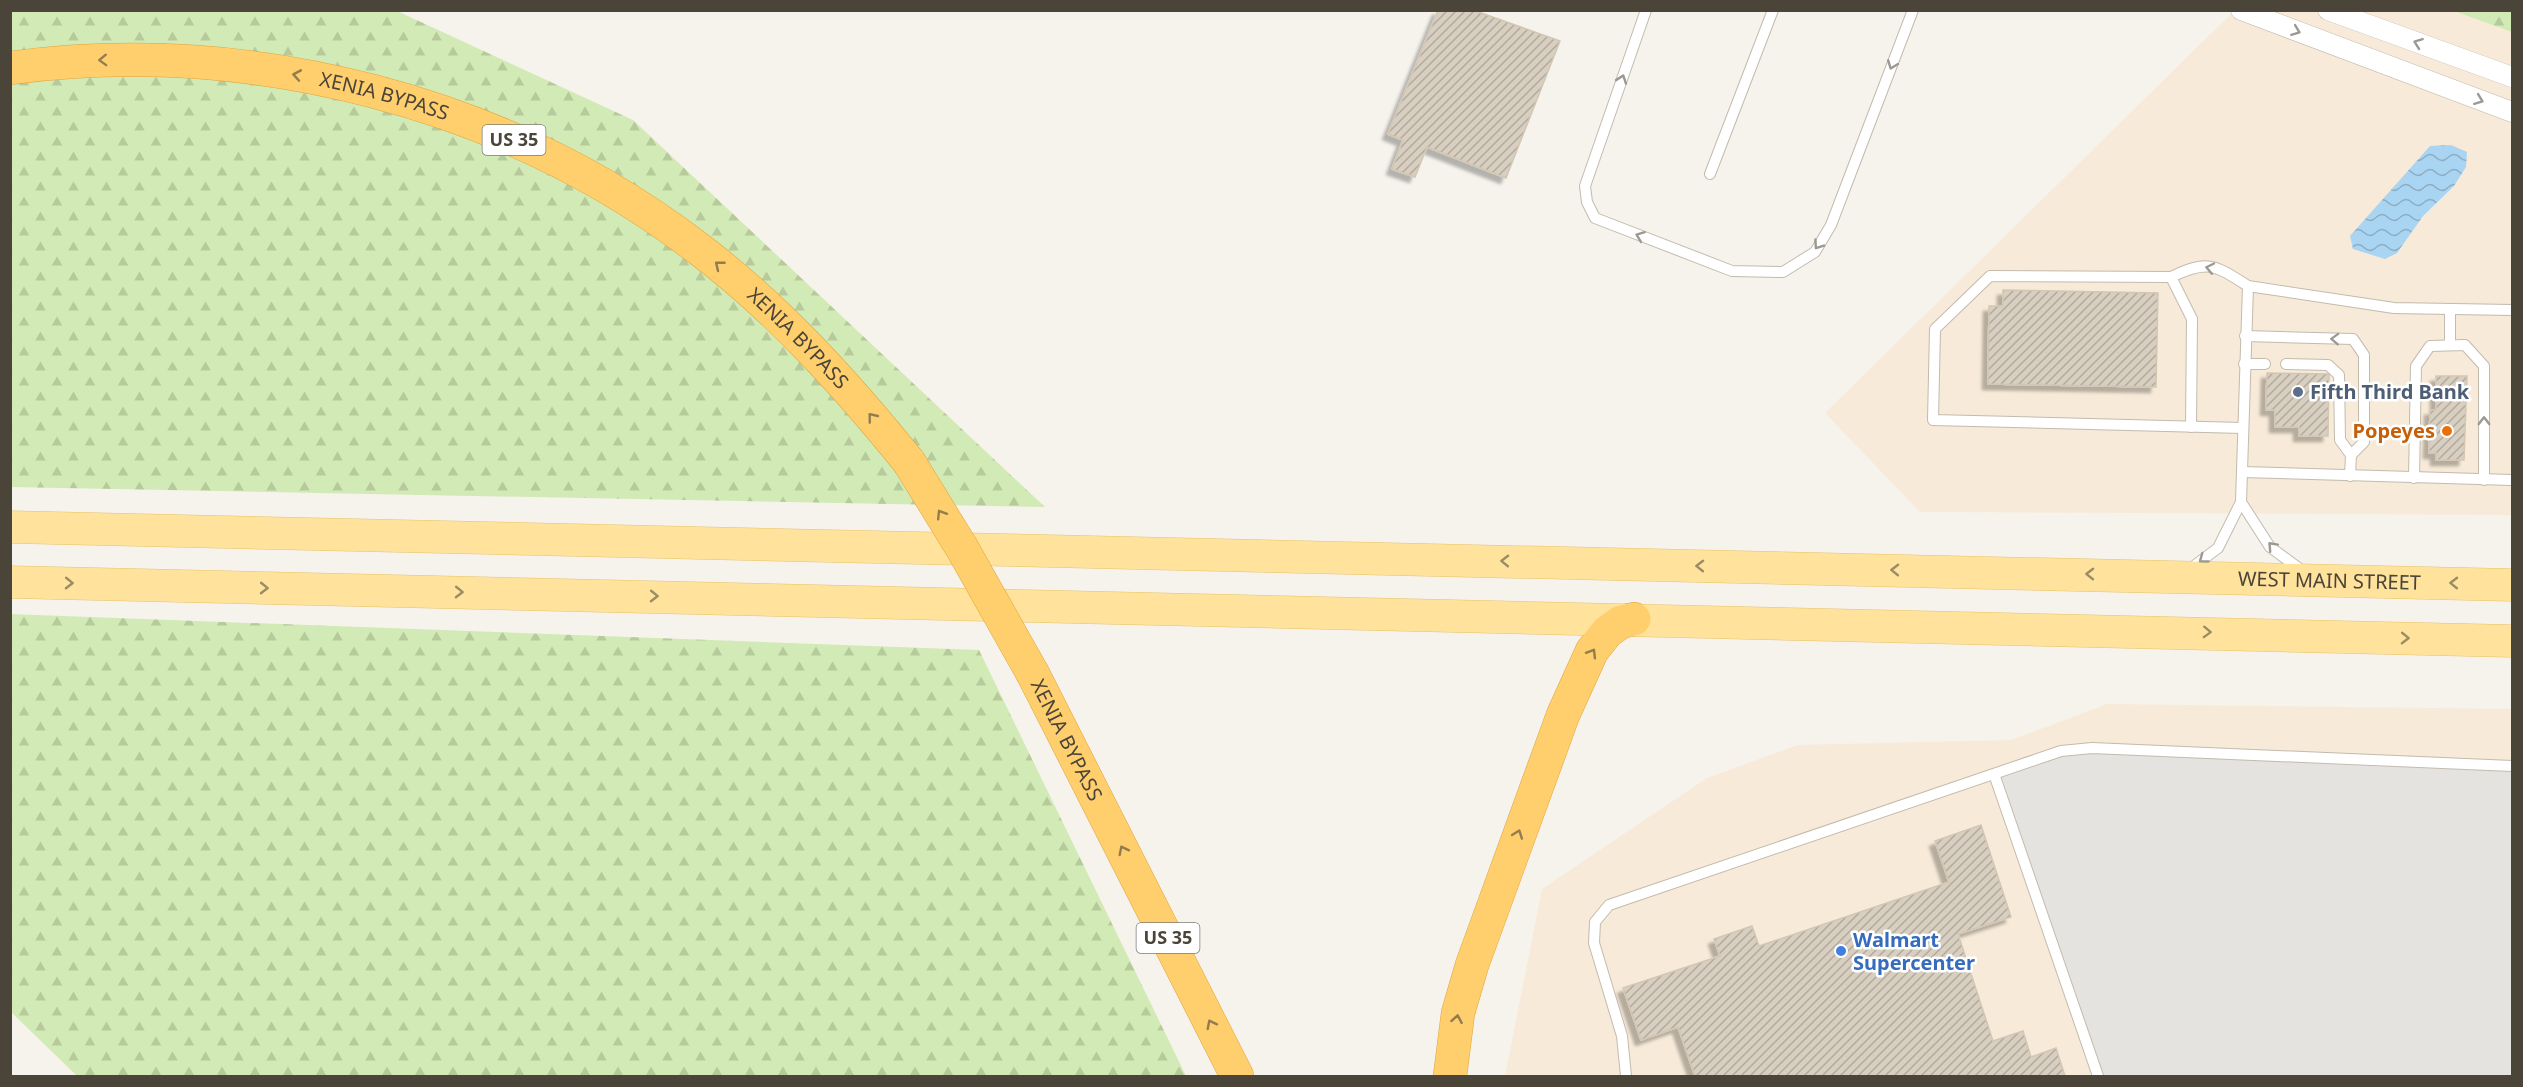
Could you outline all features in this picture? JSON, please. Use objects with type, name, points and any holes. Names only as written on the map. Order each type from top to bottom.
[{"type":"highway","name":"XENIA BYPASS","points":[[10,68],[125,60],[172,61],[274,71],[353,86],[400,98],[504,135],[572,167],[665,224],[721,266],[772,310],[826,363],[909,462],[962,548],[1033,674],[1237,1077]]},
{"type":"highway","points":[[1450,1077],[1458,1012],[1469,974],[1563,715],[1592,651],[1607,632],[1621,622],[1634,619]]},
{"type":"main road","name":"WEST MAIN STREET","points":[[10,527],[2512,585]]},
{"type":"main road","points":[[10,582],[2512,641]]},
{"type":"street","points":[[2241,10],[2512,112]]},
{"type":"street","points":[[2328,10],[2512,77]]},
{"type":"lane","points":[[1646,10],[1585,186],[1587,202],[1595,218],[1732,271],[1783,272],[1815,252],[1831,225],[1913,10]]},
{"type":"lane","points":[[1710,174],[1773,10]]},
{"type":"lane","points":[[2243,428],[1933,420],[1935,330],[1990,276],[2171,277],[2197,265],[2224,270],[2248,286],[2394,308],[2512,310]]},
{"type":"lane","points":[[2171,277],[2192,319],[2191,427]]},
{"type":"lane","points":[[2180,576],[2218,548],[2241,502],[2248,286]]},
{"type":"lane","points":[[2450,309],[2450,345]]},
{"type":"lane","points":[[2245,336],[2353,339],[2364,355],[2364,442],[2351,455]]},
{"type":"lane","points":[[2414,478],[2416,366],[2430,346],[2464,345],[2484,366],[2484,480]]},
{"type":"lane","points":[[2244,364],[2265,364]]},
{"type":"lane","points":[[2286,364],[2328,364],[2339,375],[2340,440],[2351,455],[2350,476]]},
{"type":"lane","points":[[2242,472],[2512,480]]},
{"type":"lane","points":[[2241,502],[2270,548],[2314,580]]},
{"type":"lane","points":[[1626,1077],[1622,1036],[1594,944],[1595,922],[1609,905],[2061,751],[2092,748],[2512,766]]},
{"type":"lane","points":[[1994,774],[2098,1077]]},
{"type":"shaded area","points":[[2234,11],[2512,11],[2512,515],[1920,512],[1825,413]]},
{"type":"shaded area","points":[[2107,704],[2512,709],[2512,1076],[1505,1076],[1542,889],[1707,778],[1798,745],[2011,740]]},
{"type":"shaded area","points":[[2061,751],[2512,766],[2512,1076],[2098,1076],[1994,774]]},
{"type":"green space","points":[[395,10],[633,120],[1045,507],[11,487],[11,11]]},
{"type":"green space","points":[[2454,11],[2512,11],[2512,32]]},
{"type":"green space","points":[[10,614],[979,650],[1186,1076],[77,1076],[11,1012]]},
{"type":"water","points":[[2451,145],[2467,152],[2466,167],[2454,186],[2423,216],[2397,253],[2385,259],[2353,249],[2350,236],[2430,146]]},
{"type":"building","points":[[1438,10],[1473,10],[1560,41],[1506,178],[1427,147],[1415,177],[1392,169],[1403,140],[1388,134]]},
{"type":"building","points":[[2003,290],[2158,293],[2156,387],[1988,384],[1989,306],[2003,306]]},
{"type":"building","name":"Fifth Third Bank","points":[[2267,373],[2329,374],[2328,436],[2299,436],[2299,427],[2275,427],[2275,410],[2266,410]]},
{"type":"building","name":"Popeyes","points":[[2436,376],[2467,376],[2464,460],[2436,460],[2436,453],[2429,453],[2430,410],[2436,410]]},
{"type":"building","name":"Walmart Supercenter","points":[[1981,825],[2011,917],[1958,934],[1993,1041],[2023,1031],[2031,1057],[2056,1048],[2065,1076],[1695,1076],[1678,1027],[1641,1040],[1623,988],[1720,956],[1714,939],[1752,926],[1759,946],[1949,882],[1935,841]]},
{"type":"place","name":"Fifth Third Bank","points":[[2298,392]]},
{"type":"place","name":"Popeyes","points":[[2447,431]]},
{"type":"place","name":"Walmart Supercenter","points":[[1841,951]]}]
